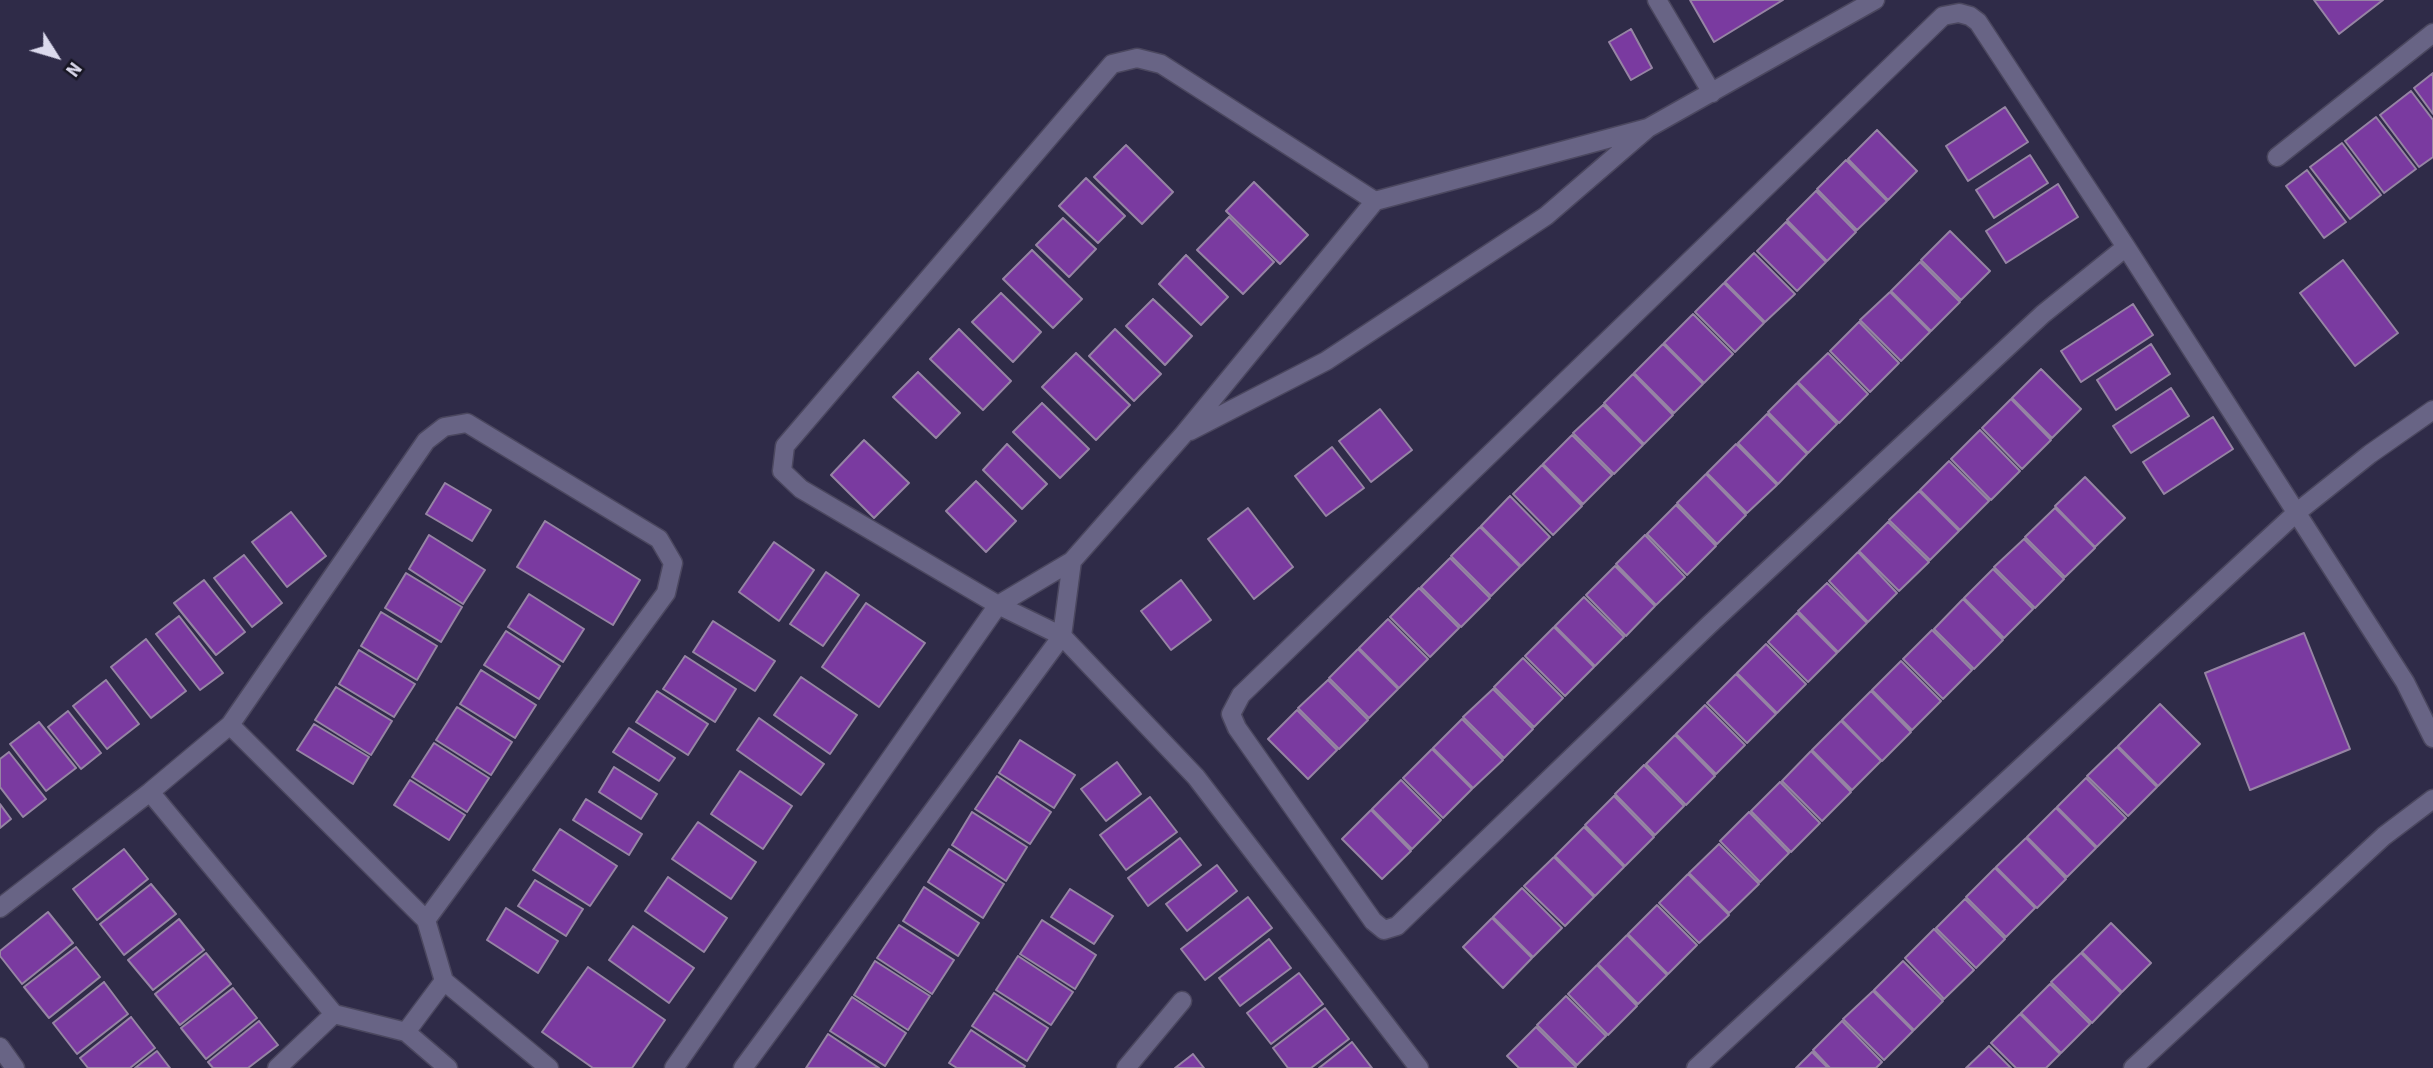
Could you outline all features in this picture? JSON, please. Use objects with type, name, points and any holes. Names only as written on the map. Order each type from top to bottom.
[{"type":"street","points":[[1657,0],[1712,93]]},
{"type":"street","points":[[1183,435],[1350,346],[1546,216],[1648,128],[1875,0]]},
{"type":"street","points":[[2126,247],[2043,314],[1730,606],[1396,926],[1384,930],[1373,921],[1237,728],[1231,714],[1241,695],[1942,16],[1959,13],[1978,22],[2126,247],[2405,682],[2433,738]]},
{"type":"street","points":[[2277,157],[2433,33]]},
{"type":"street","points":[[1375,201],[1161,64],[1136,58],[1112,65],[785,446],[782,471],[801,489],[998,604],[1062,636],[1196,777],[1419,1068]]},
{"type":"street","points":[[674,1068],[998,604],[1072,561],[1183,435],[1375,201],[1648,128]]},
{"type":"street","points":[[1696,1068],[2297,513],[2370,454],[2433,410]]},
{"type":"street","points":[[0,908],[150,792],[230,725],[426,441],[444,427],[467,423],[659,538],[673,563],[666,593],[426,920]]},
{"type":"street","points":[[743,1068],[1062,636],[1072,561]]},
{"type":"street","points":[[230,725],[426,920],[444,981],[550,1068]]},
{"type":"street","points":[[150,792],[334,1014],[405,1032],[448,1068]]},
{"type":"street","points":[[2133,1068],[2384,836],[2433,799]]},
{"type":"street","points":[[405,1032],[444,981]]},
{"type":"street","points":[[1126,1068],[1182,1001]]},
{"type":"street","points":[[277,1068],[334,1014]]},
{"type":"street","points":[[0,1047],[15,1068]]},
{"type":"building","points":[[1690,0],[1783,0],[1714,42]]},
{"type":"building","points":[[2314,0],[2383,0],[2339,34]]},
{"type":"building","points":[[1631,29],[1652,68],[1631,80],[1609,42]]},
{"type":"building","points":[[2433,73],[2433,114],[2414,88]]},
{"type":"building","points":[[2411,91],[2433,120],[2433,157],[2419,167],[2380,115]]},
{"type":"building","points":[[2005,107],[2028,142],[1968,181],[1946,146]]},
{"type":"building","points":[[2376,117],[2416,169],[2384,193],[2345,141]]},
{"type":"building","points":[[1877,130],[1917,171],[1888,200],[1848,159]]},
{"type":"building","points":[[2342,143],[2381,195],[2350,219],[2310,167]]},
{"type":"building","points":[[1126,145],[1173,192],[1142,224],[1094,177]]},
{"type":"building","points":[[2030,155],[2048,183],[1994,218],[1976,190]]},
{"type":"building","points":[[1846,160],[1887,201],[1857,230],[1817,189]]},
{"type":"building","points":[[2307,170],[2346,222],[2324,238],[2286,186]]},
{"type":"building","points":[[1086,178],[1125,216],[1098,243],[1059,206]]},
{"type":"building","points":[[1254,182],[1308,235],[1280,264],[1226,211]]},
{"type":"building","points":[[2058,184],[2078,217],[2006,263],[1986,231]]},
{"type":"building","points":[[1816,191],[1856,232],[1827,261],[1787,220]]},
{"type":"building","points":[[1229,217],[1274,262],[1243,294],[1197,250]]},
{"type":"building","points":[[1063,218],[1096,249],[1069,277],[1036,245]]},
{"type":"building","points":[[1786,222],[1826,262],[1797,291],[1757,251]]},
{"type":"building","points":[[1950,231],[1990,271],[1961,300],[1921,260]]},
{"type":"building","points":[[1032,250],[1082,299],[1053,328],[1003,279]]},
{"type":"building","points":[[1754,253],[1795,294],[1765,322],[1725,282]]},
{"type":"building","points":[[1186,255],[1228,297],[1201,325],[1159,284]]},
{"type":"building","points":[[2343,260],[2398,333],[2355,366],[2300,293]]},
{"type":"building","points":[[1920,262],[1960,302],[1931,331],[1891,291]]},
{"type":"building","points":[[1724,283],[1764,323],[1735,352],[1695,312]]},
{"type":"building","points":[[1890,292],[1930,332],[1901,361],[1860,320]]},
{"type":"building","points":[[1001,293],[1041,332],[1013,362],[972,322]]},
{"type":"building","points":[[1153,299],[1192,336],[1165,365],[1126,326]]},
{"type":"building","points":[[2133,304],[2153,335],[2081,382],[2061,351]]},
{"type":"building","points":[[1693,314],[1733,354],[1704,383],[1664,343]]},
{"type":"building","points":[[1859,322],[1899,363],[1870,392],[1830,351]]},
{"type":"building","points":[[959,329],[1011,381],[983,410],[930,359]]},
{"type":"building","points":[[1115,329],[1161,374],[1134,401],[1089,356]]},
{"type":"building","points":[[1663,344],[1703,384],[1674,413],[1634,373]]},
{"type":"building","points":[[2151,344],[2170,374],[2116,410],[2097,380]]},
{"type":"building","points":[[1076,353],[1130,405],[1096,440],[1042,387]]},
{"type":"building","points":[[1828,353],[1868,394],[1839,423],[1798,382]]},
{"type":"building","points":[[2041,369],[2081,409],[2052,438],[2012,398]]},
{"type":"building","points":[[918,372],[960,413],[936,438],[893,397]]},
{"type":"building","points":[[1633,374],[1673,415],[1644,444],[1604,403]]},
{"type":"building","points":[[1797,383],[1837,424],[1808,453],[1768,412]]},
{"type":"building","points":[[2171,388],[2189,416],[2131,453],[2113,426]]},
{"type":"building","points":[[2011,399],[2051,440],[2022,469],[1982,428]]},
{"type":"building","points":[[1042,403],[1089,449],[1060,478],[1013,432]]},
{"type":"building","points":[[1603,405],[1643,445],[1614,474],[1573,433]]},
{"type":"building","points":[[1380,409],[1412,450],[1371,482],[1339,441]]},
{"type":"building","points":[[1767,414],[1807,454],[1778,484],[1738,443]]},
{"type":"building","points":[[2213,417],[2233,449],[2164,494],[2143,462]]},
{"type":"building","points":[[1980,430],[2020,471],[1991,500],[1951,459]]},
{"type":"building","points":[[1572,435],[1612,475],[1583,504],[1543,464]]},
{"type":"building","points":[[864,440],[909,483],[874,518],[831,475]]},
{"type":"building","points":[[1007,444],[1047,484],[1022,509],[983,470]]},
{"type":"building","points":[[1736,444],[1777,485],[1747,513],[1707,473]]},
{"type":"building","points":[[1332,447],[1364,488],[1326,516],[1295,476]]},
{"type":"building","points":[[1949,461],[1989,501],[1960,530],[1920,490]]},
{"type":"building","points":[[1542,465],[1582,506],[1553,535],[1513,494]]},
{"type":"building","points":[[1706,474],[1746,515],[1717,544],[1677,503]]},
{"type":"building","points":[[2085,477],[2125,518],[2095,547],[2055,506]]},
{"type":"building","points":[[976,481],[1016,521],[986,552],[946,511]]},
{"type":"building","points":[[445,483],[491,510],[472,541],[426,514]]},
{"type":"building","points":[[1919,491],[1959,531],[1930,560],[1889,520]]},
{"type":"building","points":[[1510,496],[1550,537],[1521,566],[1481,526]]},
{"type":"building","points":[[1676,505],[1716,546],[1687,575],[1647,534]]},
{"type":"building","points":[[1248,508],[1293,567],[1254,599],[1208,539]]},
{"type":"building","points":[[2055,508],[2095,548],[2065,577],[2025,537]]},
{"type":"building","points":[[291,512],[326,556],[287,587],[252,542]]},
{"type":"building","points":[[545,521],[640,580],[613,625],[517,567]]},
{"type":"building","points":[[1888,522],[1929,562],[1899,591],[1859,551]]},
{"type":"building","points":[[1480,527],[1520,567],[1491,596],[1451,556]]},
{"type":"building","points":[[429,535],[485,570],[463,604],[409,569]]},
{"type":"building","points":[[1645,535],[1685,577],[1656,605],[1616,564]]},
{"type":"building","points":[[2024,539],[2064,579],[2035,608],[1994,567]]},
{"type":"building","points":[[774,542],[814,570],[779,621],[739,592]]},
{"type":"building","points":[[1858,552],[1897,593],[1868,622],[1829,581]]},
{"type":"building","points":[[244,555],[282,603],[252,627],[214,578]]},
{"type":"building","points":[[1450,558],[1490,598],[1461,627],[1421,587]]},
{"type":"building","points":[[1615,566],[1655,606],[1626,636],[1586,595]]},
{"type":"building","points":[[1993,569],[2033,609],[2004,638],[1964,598]]},
{"type":"building","points":[[826,572],[859,595],[823,646],[790,624]]},
{"type":"building","points":[[406,573],[462,607],[441,642],[385,608]]},
{"type":"building","points":[[204,580],[245,632],[216,655],[174,603]]},
{"type":"building","points":[[1181,580],[1211,620],[1171,650],[1141,611]]},
{"type":"building","points":[[1827,583],[1867,623],[1838,652],[1798,611]]},
{"type":"building","points":[[1419,588],[1459,628],[1430,657],[1390,617]]},
{"type":"building","points":[[529,594],[584,629],[563,662],[508,627]]},
{"type":"building","points":[[1584,597],[1624,637],[1595,666],[1555,626]]},
{"type":"building","points":[[1963,599],[2003,640],[1974,669],[1934,629]]},
{"type":"building","points":[[866,603],[925,643],[879,707],[822,667]]},
{"type":"building","points":[[381,612],[437,646],[417,680],[361,646]]},
{"type":"building","points":[[1797,613],[1837,653],[1808,682],[1768,642]]},
{"type":"building","points":[[179,616],[223,673],[200,690],[156,634]]},
{"type":"building","points":[[1388,619],[1428,659],[1399,688],[1359,648]]},
{"type":"building","points":[[713,621],[775,661],[755,691],[693,652]]},
{"type":"building","points":[[1554,627],[1594,667],[1565,696],[1525,656]]},
{"type":"building","points":[[1932,630],[1972,670],[1943,699],[1903,659]]},
{"type":"building","points":[[506,631],[560,666],[539,699],[484,665]]},
{"type":"building","points":[[2304,633],[2350,749],[2250,790],[2205,673]]},
{"type":"building","points":[[146,639],[186,691],[151,718],[111,667]]},
{"type":"building","points":[[1766,644],[1806,684],[1777,713],[1737,673]]},
{"type":"building","points":[[1358,649],[1398,689],[1369,718],[1329,678]]},
{"type":"building","points":[[359,650],[415,684],[394,717],[339,684]]},
{"type":"building","points":[[685,656],[736,689],[715,722],[663,689]]},
{"type":"building","points":[[1523,658],[1563,698],[1534,727],[1494,687]]},
{"type":"building","points":[[1901,661],[1941,701],[1912,730],[1872,690]]},
{"type":"building","points":[[481,670],[536,705],[515,738],[460,704]]},
{"type":"building","points":[[1736,674],[1776,714],[1747,743],[1707,703]]},
{"type":"building","points":[[801,677],[857,715],[830,754],[774,715]]},
{"type":"building","points":[[106,680],[139,724],[107,749],[73,706]]},
{"type":"building","points":[[1328,680],[1368,720],[1339,749],[1298,708]]},
{"type":"building","points":[[336,687],[392,721],[371,755],[315,720]]},
{"type":"building","points":[[1493,689],[1533,729],[1504,758],[1463,717]]},
{"type":"building","points":[[657,691],[708,724],[688,755],[636,722]]},
{"type":"building","points":[[1871,691],[1911,732],[1882,761],[1842,720]]},
{"type":"building","points":[[2160,704],[2200,744],[2158,786],[2118,746]]},
{"type":"building","points":[[1705,705],[1745,745],[1716,774],[1676,734]]},
{"type":"building","points":[[457,707],[512,742],[491,775],[436,740]]},
{"type":"building","points":[[1297,710],[1337,750],[1308,779],[1268,739]]},
{"type":"building","points":[[68,711],[101,753],[81,769],[48,727]]},
{"type":"building","points":[[759,718],[824,764],[801,795],[737,750]]},
{"type":"building","points":[[1462,719],[1503,760],[1473,788],[1433,748]]},
{"type":"building","points":[[1841,721],[1881,761],[1852,790],[1812,750]]},
{"type":"building","points":[[39,722],[76,768],[46,791],[10,744]]},
{"type":"building","points":[[314,724],[369,757],[353,784],[297,750]]},
{"type":"building","points":[[629,728],[675,758],[659,781],[613,752]]},
{"type":"building","points":[[1675,735],[1715,776],[1686,805],[1646,764]]},
{"type":"building","points":[[1020,740],[1075,775],[1054,808],[999,773]]},
{"type":"building","points":[[434,743],[489,778],[467,812],[412,777]]},
{"type":"building","points":[[2117,747],[2157,787],[2128,816],[2087,776]]},
{"type":"building","points":[[1432,749],[1472,789],[1443,818],[1403,778]]},
{"type":"building","points":[[1811,751],[1851,792],[1822,821],[1782,781]]},
{"type":"building","points":[[9,752],[46,799],[23,817],[0,787],[0,759]]},
{"type":"building","points":[[1117,762],[1141,794],[1106,821],[1081,789]]},
{"type":"building","points":[[1644,765],[1684,806],[1655,835],[1615,794]]},
{"type":"building","points":[[614,767],[657,794],[641,819],[599,792]]},
{"type":"building","points":[[740,771],[792,806],[763,849],[711,814]]},
{"type":"building","points":[[997,776],[1051,812],[1030,844],[975,809]]},
{"type":"building","points":[[2086,778],[2126,818],[2097,847],[2057,807]]},
{"type":"building","points":[[410,780],[465,815],[449,840],[394,805]]},
{"type":"building","points":[[1401,780],[1441,820],[1412,849],[1372,809]]},
{"type":"building","points":[[1780,782],[1820,823],[1791,852],[1751,811]]},
{"type":"building","points":[[1614,796],[1654,837],[1625,866],[1585,825]]},
{"type":"building","points":[[1150,797],[1177,832],[1126,870],[1100,835]]},
{"type":"building","points":[[586,799],[642,834],[629,855],[573,820]]},
{"type":"building","points":[[0,804],[11,819],[0,828]]},
{"type":"building","points":[[2056,808],[2096,848],[2067,877],[2027,837]]},
{"type":"building","points":[[1371,810],[1411,851],[1382,879],[1342,839]]},
{"type":"building","points":[[972,812],[1027,847],[1006,881],[952,845]]},
{"type":"building","points":[[1749,812],[1789,853],[1760,882],[1720,841]]},
{"type":"building","points":[[698,822],[756,862],[731,899],[672,859]]},
{"type":"building","points":[[1584,827],[1624,867],[1595,896],[1555,856]]},
{"type":"building","points":[[560,829],[617,866],[590,906],[533,870]]},
{"type":"building","points":[[1180,838],[1201,865],[1148,906],[1128,878]]},
{"type":"building","points":[[2026,838],[2066,879],[2037,908],[1996,867]]},
{"type":"building","points":[[1719,844],[1759,884],[1729,913],[1689,873]]},
{"type":"building","points":[[124,849],[148,879],[97,920],[73,889]]},
{"type":"building","points":[[949,849],[1004,884],[983,918],[928,882]]},
{"type":"building","points":[[1554,857],[1594,897],[1565,926],[1524,886]]},
{"type":"building","points":[[1217,865],[1237,891],[1187,931],[1166,904]]},
{"type":"building","points":[[1995,868],[2035,908],[2006,937],[1966,897]]},
{"type":"building","points":[[1688,874],[1729,915],[1699,943],[1659,903]]},
{"type":"building","points":[[668,877],[727,918],[704,952],[645,911]]},
{"type":"building","points":[[535,880],[583,909],[566,936],[518,906]]},
{"type":"building","points":[[151,884],[176,914],[124,955],[100,924]]},
{"type":"building","points":[[924,887],[979,923],[958,956],[903,921]]},
{"type":"building","points":[[1522,888],[1562,928],[1533,957],[1493,917]]},
{"type":"building","points":[[1070,889],[1113,916],[1094,944],[1051,917]]},
{"type":"building","points":[[1248,897],[1272,928],[1205,980],[1181,949]]},
{"type":"building","points":[[1965,899],[2005,939],[1976,968],[1936,928]]},
{"type":"building","points":[[1657,905],[1697,945],[1668,974],[1628,934]]},
{"type":"building","points":[[506,908],[558,941],[538,973],[487,940]]},
{"type":"building","points":[[48,912],[73,943],[22,984],[0,956],[0,951]]},
{"type":"building","points":[[1492,918],[1532,958],[1503,988],[1463,947]]},
{"type":"building","points":[[179,919],[204,950],[153,990],[128,960]]},
{"type":"building","points":[[1042,920],[1096,955],[1075,989],[1020,954]]},
{"type":"building","points":[[2111,923],[2151,963],[2122,992],[2082,952]]},
{"type":"building","points":[[899,925],[954,960],[932,994],[877,958]]},
{"type":"building","points":[[633,926],[694,968],[669,1003],[609,960]]},
{"type":"building","points":[[1934,929],[1974,970],[1944,999],[1905,958]]},
{"type":"building","points":[[1627,935],[1667,975],[1638,1004],[1598,964]]},
{"type":"building","points":[[1269,939],[1291,968],[1240,1006],[1219,978]]},
{"type":"building","points":[[76,947],[100,977],[49,1018],[24,987]]},
{"type":"building","points":[[206,953],[231,984],[180,1025],[155,994]]},
{"type":"building","points":[[2081,953],[2121,993],[2092,1023],[2051,982]]},
{"type":"building","points":[[1018,956],[1073,992],[1051,1025],[996,990]]},
{"type":"building","points":[[875,961],[930,996],[908,1030],[854,995]]},
{"type":"building","points":[[1903,961],[1943,1001],[1914,1030],[1874,990]]},
{"type":"building","points":[[1597,965],[1637,1006],[1608,1035],[1568,994]]},
{"type":"building","points":[[588,967],[665,1020],[632,1068],[593,1068],[542,1032]]},
{"type":"building","points":[[1299,973],[1323,1004],[1271,1044],[1247,1013]]},
{"type":"building","points":[[104,982],[128,1014],[77,1054],[53,1023]]},
{"type":"building","points":[[2050,984],[2090,1024],[2061,1053],[2021,1013]]},
{"type":"building","points":[[233,988],[257,1018],[206,1059],[181,1028]]},
{"type":"building","points":[[1873,991],[1913,1031],[1884,1060],[1843,1019]]},
{"type":"building","points":[[994,993],[1048,1028],[1027,1061],[972,1026]]},
{"type":"building","points":[[1566,996],[1606,1036],[1577,1065],[1537,1025]]},
{"type":"building","points":[[852,997],[906,1033],[885,1066],[830,1031]]},
{"type":"building","points":[[1325,1008],[1349,1039],[1311,1068],[1288,1068],[1273,1048]]},
{"type":"building","points":[[2020,1014],[2060,1054],[2046,1068],[2016,1068],[1991,1043]]},
{"type":"building","points":[[131,1017],[155,1048],[130,1068],[88,1068],[80,1058]]},
{"type":"building","points":[[259,1021],[278,1045],[248,1068],[213,1068],[208,1062]]},
{"type":"building","points":[[1842,1021],[1882,1062],[1876,1068],[1830,1068],[1813,1050]]},
{"type":"building","points":[[1536,1027],[1575,1068],[1519,1068],[1507,1056]]},
{"type":"building","points":[[971,1030],[1025,1066],[1024,1068],[957,1068],[949,1063]]},
{"type":"building","points":[[828,1034],[879,1068],[806,1068]]},
{"type":"building","points":[[1352,1042],[1372,1068],[1319,1068]]},
{"type":"building","points":[[1989,1046],[2011,1068],[1966,1068]]},
{"type":"building","points":[[157,1051],[170,1068],[135,1068]]},
{"type":"building","points":[[1812,1052],[1828,1068],[1796,1068]]},
{"type":"building","points":[[1193,1054],[1204,1068],[1175,1068]]}]
